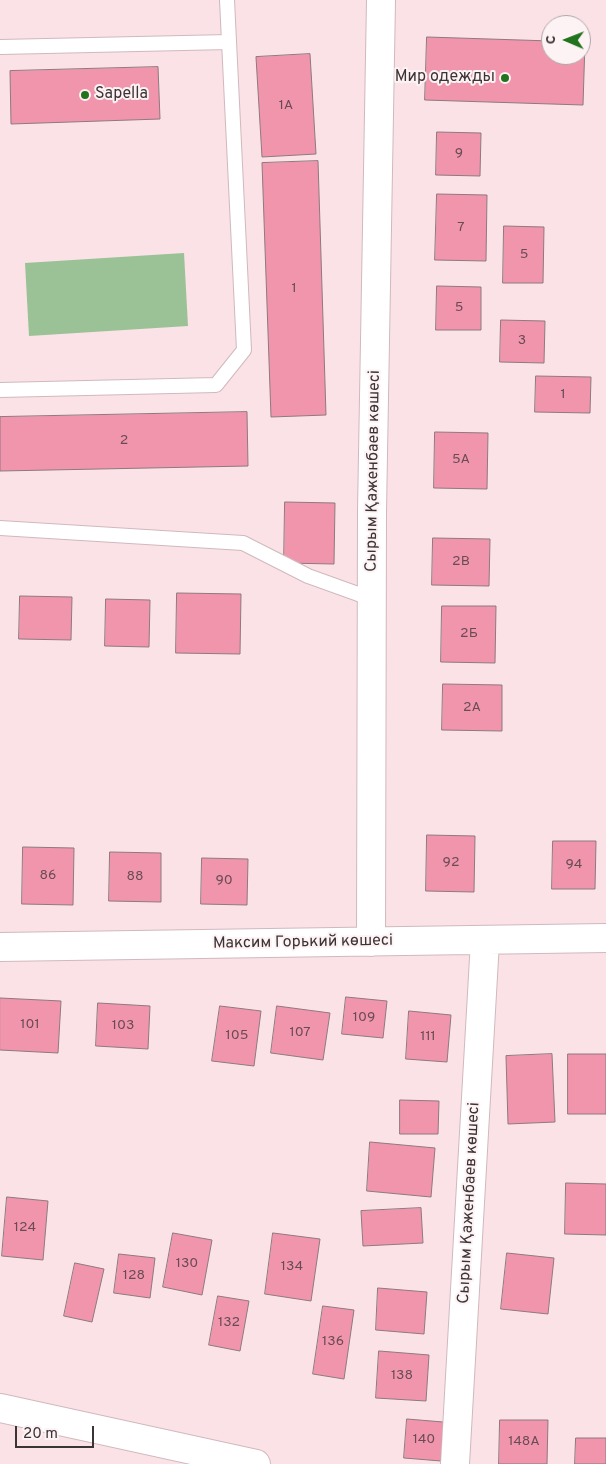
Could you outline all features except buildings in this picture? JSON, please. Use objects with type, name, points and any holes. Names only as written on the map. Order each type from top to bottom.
[{"type":"street","name":"Сырым Қаженбаев көшесі","points":[[371,942],[372,600],[381,0]]},
{"type":"street","name":"Максим Горький көшесі","points":[[0,947],[606,938]]},
{"type":"street","name":"Сырым Қаженбаев көшесі","points":[[455,1464],[485,941]]},
{"type":"street","points":[[0,1408],[256,1464]]},
{"type":"lane","points":[[0,390],[216,385],[244,350],[227,0]]},
{"type":"lane","points":[[0,47],[229,42]]},
{"type":"lane","points":[[0,528],[243,544],[308,576],[372,600]]},
{"type":"green space","points":[[184,253],[188,326],[29,336],[25,263]]},
{"type":"place","name":"Мир одежды","points":[[505,78]]},
{"type":"place","name":"Sapella","points":[[85,95]]}]
